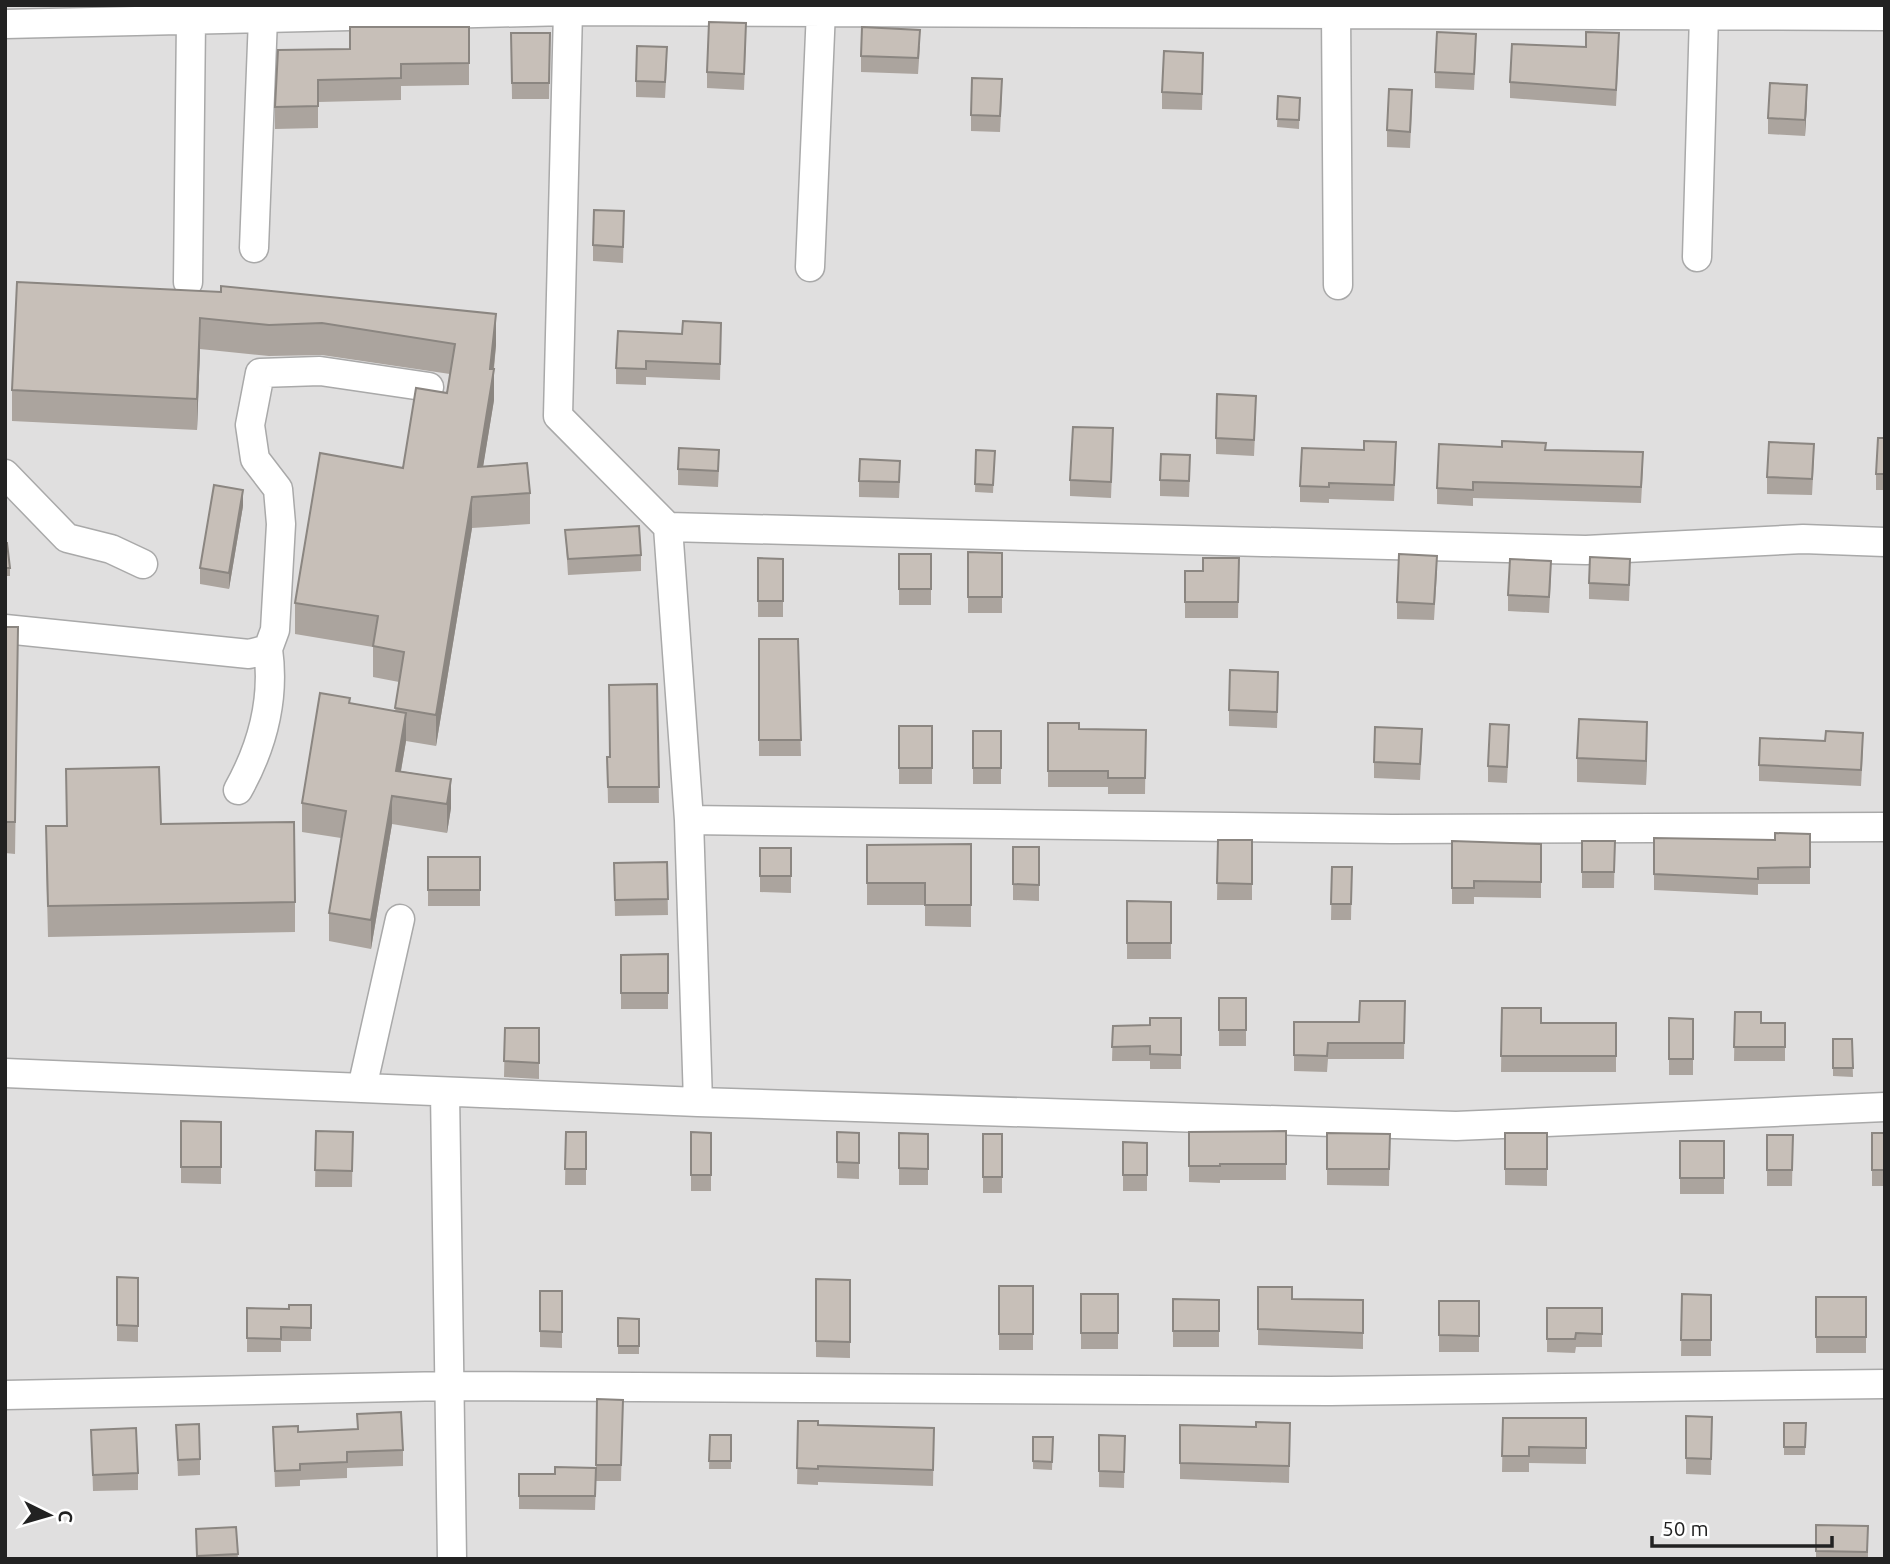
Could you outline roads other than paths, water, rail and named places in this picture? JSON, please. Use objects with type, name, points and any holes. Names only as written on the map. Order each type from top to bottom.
[{"type":"street","points":[[5,24],[568,10],[920,8],[1885,16]]},
{"type":"street","points":[[568,10],[558,416],[668,527],[689,820],[698,1102]]},
{"type":"street","points":[[810,267],[821,10]]},
{"type":"street","points":[[1336,12],[1338,285]]},
{"type":"street","points":[[1697,257],[1704,15]]},
{"type":"street","points":[[254,248],[263,18]]},
{"type":"street","points":[[188,282],[191,20]]},
{"type":"street","points":[[238,790],[257,755],[272,678],[268,649],[275,630],[281,524],[278,489],[255,459],[250,425],[260,373],[320,371],[429,387]]},
{"type":"street","points":[[5,474],[67,538],[111,549],[143,564]]},
{"type":"street","points":[[668,527],[1586,550],[1802,539],[1885,542]]},
{"type":"street","points":[[5,629],[249,654],[268,649]]},
{"type":"street","points":[[689,820],[1392,829],[1885,827]]},
{"type":"street","points":[[362,1088],[400,919]]},
{"type":"street","points":[[5,1073],[698,1102],[1456,1126],[1885,1107]]},
{"type":"street","points":[[445,1092],[452,1559]]},
{"type":"street","points":[[5,1395],[449,1386],[1330,1391],[1885,1384]]}]
